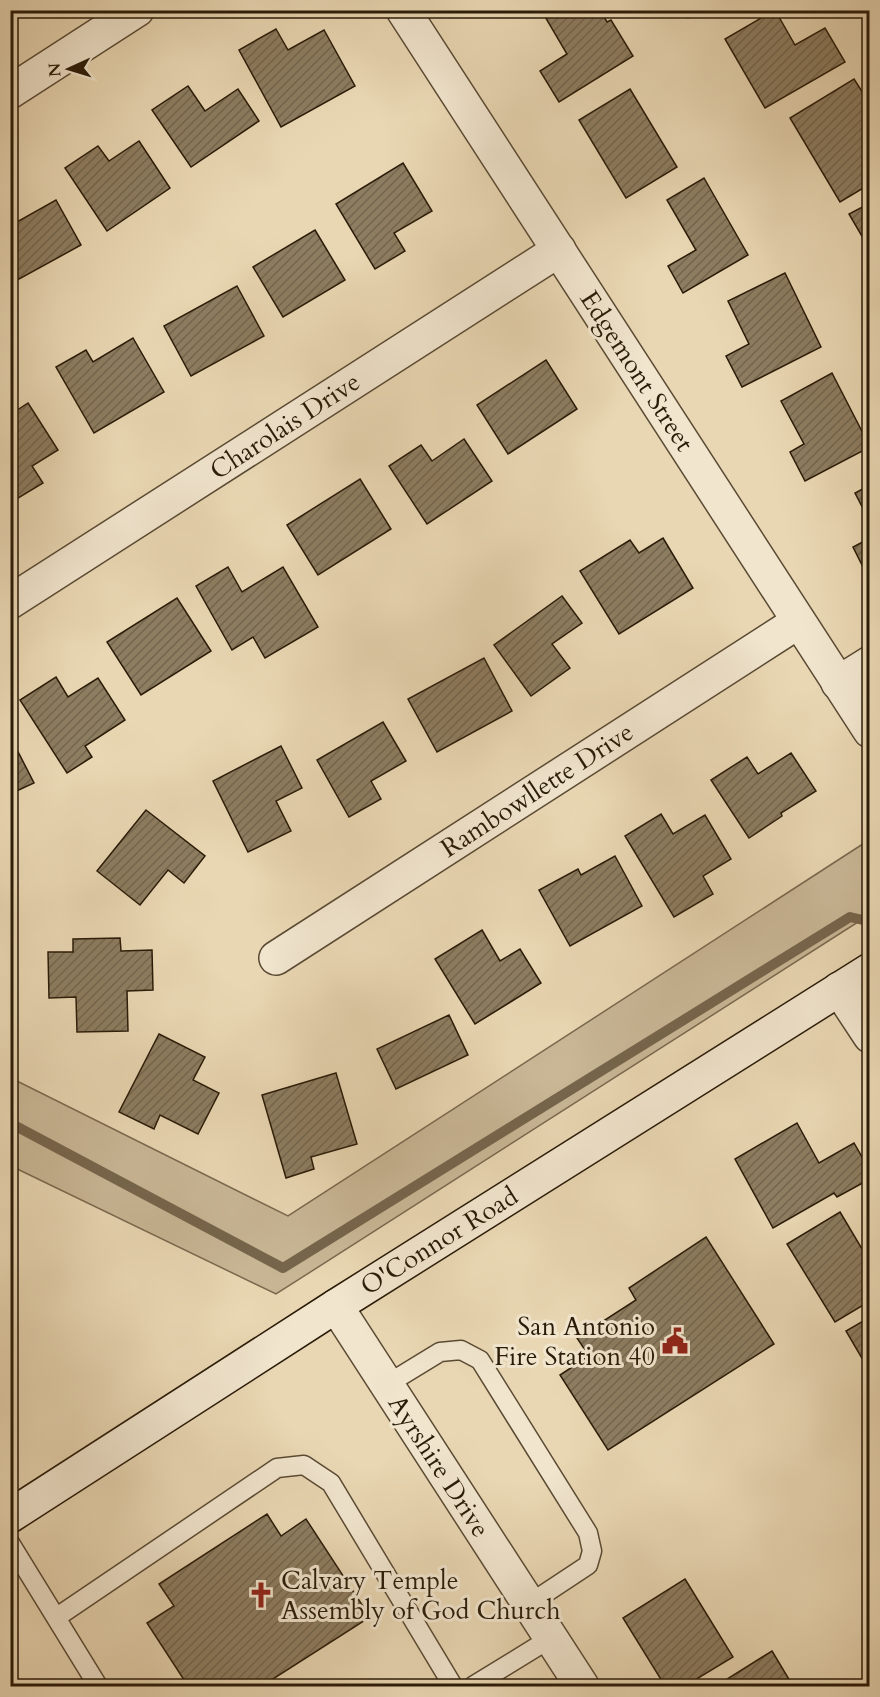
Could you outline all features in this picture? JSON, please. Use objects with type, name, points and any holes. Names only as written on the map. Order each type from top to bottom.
[{"type":"street","points":[[10,92],[137,10]]},
{"type":"street","name":"Edgemont Street","points":[[403,10],[870,731]]},
{"type":"street","name":"Charolais Drive","points":[[10,602],[559,250]]},
{"type":"street","name":"Rambowllette Drive","points":[[276,958],[798,622]]},
{"type":"street","points":[[838,683],[870,663]]},
{"type":"street","name":"O'Connor Road","points":[[10,1516],[336,1306],[870,970]]},
{"type":"street","points":[[839,989],[870,1036]]},
{"type":"street","name":"Ayrshire Drive","points":[[336,1306],[582,1686]]},
{"type":"lane","points":[[386,1385],[440,1352],[461,1350],[480,1360],[588,1533],[592,1551],[588,1565],[529,1604]]},
{"type":"lane","points":[[57,1617],[277,1468],[304,1465],[331,1483],[453,1686]]},
{"type":"lane","points":[[10,1543],[98,1686]]},
{"type":"lane","points":[[473,1686],[550,1638]]},
{"type":"shaded area","points":[[869,840],[869,915],[276,1294],[11,1166],[11,1078],[288,1216]]},
{"type":"building","points":[[551,10],[600,10],[607,22],[611,20],[633,56],[559,102],[540,71],[567,54],[544,15]]},
{"type":"building","points":[[683,10],[699,10],[688,18]]},
{"type":"building","points":[[775,10],[795,45],[825,28],[845,62],[765,108],[725,39]]},
{"type":"building","points":[[276,29],[288,50],[324,30],[355,86],[281,127],[239,50]]},
{"type":"building","points":[[854,79],[870,104],[870,184],[840,202],[790,118]]},
{"type":"building","points":[[188,86],[205,111],[238,89],[259,121],[191,167],[152,110]]},
{"type":"building","points":[[630,89],[677,167],[626,198],[579,120]]},
{"type":"building","points":[[139,141],[170,188],[107,231],[65,168],[98,146],[109,161]]},
{"type":"building","points":[[403,163],[432,211],[394,233],[405,251],[375,269],[336,204]]},
{"type":"building","points":[[704,178],[748,255],[683,293],[668,266],[696,250],[667,200]]},
{"type":"building","points":[[56,200],[81,245],[10,284],[10,211],[17,222]]},
{"type":"building","points":[[870,203],[870,250],[849,214]]},
{"type":"building","points":[[315,230],[345,280],[283,317],[253,267]]},
{"type":"building","points":[[785,273],[821,347],[742,387],[726,356],[749,344],[728,301]]},
{"type":"building","points":[[237,286],[264,336],[191,376],[164,326]]},
{"type":"building","points":[[133,338],[164,392],[94,433],[56,367],[86,350],[93,362]]},
{"type":"building","points":[[546,360],[577,409],[508,454],[477,405]]},
{"type":"building","points":[[832,373],[870,447],[805,481],[790,452],[804,444],[781,401]]},
{"type":"building","points":[[28,403],[58,450],[32,466],[43,483],[10,503],[10,415]]},
{"type":"building","points":[[464,439],[492,481],[427,524],[389,466],[421,445],[432,461]]},
{"type":"building","points":[[360,479],[391,529],[318,575],[287,525]]},
{"type":"building","points":[[870,485],[870,522],[855,493]]},
{"type":"building","points":[[663,538],[693,588],[619,634],[580,571],[630,540],[639,553]]},
{"type":"building","points":[[870,538],[870,578],[869,579],[853,547]]},
{"type":"building","points":[[228,567],[242,592],[283,567],[318,627],[265,658],[253,637],[232,650],[196,586]]},
{"type":"building","points":[[562,596],[582,623],[552,644],[570,668],[531,696],[494,645]]},
{"type":"building","points":[[177,598],[211,651],[141,695],[107,642]]},
{"type":"building","points":[[484,658],[512,711],[437,752],[408,699]]},
{"type":"building","points":[[56,677],[68,697],[98,678],[125,720],[85,746],[92,757],[67,773],[20,700]]},
{"type":"building","points":[[383,722],[406,761],[371,781],[381,799],[349,817],[317,760]]},
{"type":"building","points":[[10,736],[34,783],[10,794]]},
{"type":"building","points":[[281,746],[302,788],[276,801],[291,831],[248,852],[213,781]]},
{"type":"building","points":[[791,753],[816,791],[781,813],[782,816],[749,838],[711,780],[747,757],[758,774]]},
{"type":"building","points":[[146,810],[205,856],[184,883],[168,870],[140,905],[97,871]]},
{"type":"building","points":[[661,814],[673,834],[705,815],[731,859],[703,876],[713,894],[674,917],[625,836]]},
{"type":"building","points":[[615,856],[642,906],[570,946],[539,890],[578,869],[581,875]]},
{"type":"building","points":[[482,930],[500,961],[520,949],[541,983],[475,1024],[435,959]]},
{"type":"building","points":[[120,938],[121,951],[152,950],[153,990],[127,991],[128,1031],[77,1032],[76,997],[49,998],[48,952],[73,952],[73,939]]},
{"type":"building","points":[[449,1015],[468,1055],[396,1089],[377,1049]]},
{"type":"building","points":[[159,1034],[205,1057],[193,1080],[219,1093],[198,1134],[160,1115],[154,1129],[119,1112]]},
{"type":"building","points":[[336,1073],[357,1144],[311,1157],[314,1169],[286,1178],[262,1095]]},
{"type":"building","points":[[797,1123],[819,1163],[854,1143],[870,1171],[870,1179],[837,1197],[834,1193],[773,1228],[735,1159]]},
{"type":"building","points":[[840,1212],[865,1254],[870,1251],[870,1301],[835,1322],[787,1244]]},
{"type":"building","name":"San Antonio Fire Station 40","points":[[706,1237],[774,1344],[608,1450],[560,1375],[589,1356],[577,1338],[636,1300],[629,1288]]},
{"type":"building","points":[[870,1317],[870,1372],[846,1331]]},
{"type":"building","name":"Calvary Temple Assembly of God Church","points":[[267,1514],[281,1536],[306,1519],[370,1617],[262,1686],[188,1686],[147,1623],[174,1606],[159,1584]]},
{"type":"building","points":[[685,1579],[733,1657],[685,1686],[665,1686],[623,1618]]},
{"type":"building","points":[[772,1651],[793,1686],[716,1686]]},
{"type":"waterway","points":[[10,1123],[283,1268],[850,917],[867,921]]},
{"type":"place","name":"San Antonio Fire Station 40","points":[[675,1341]]},
{"type":"place","name":"Calvary Temple Assembly of God Church","points":[[261,1595]]}]
